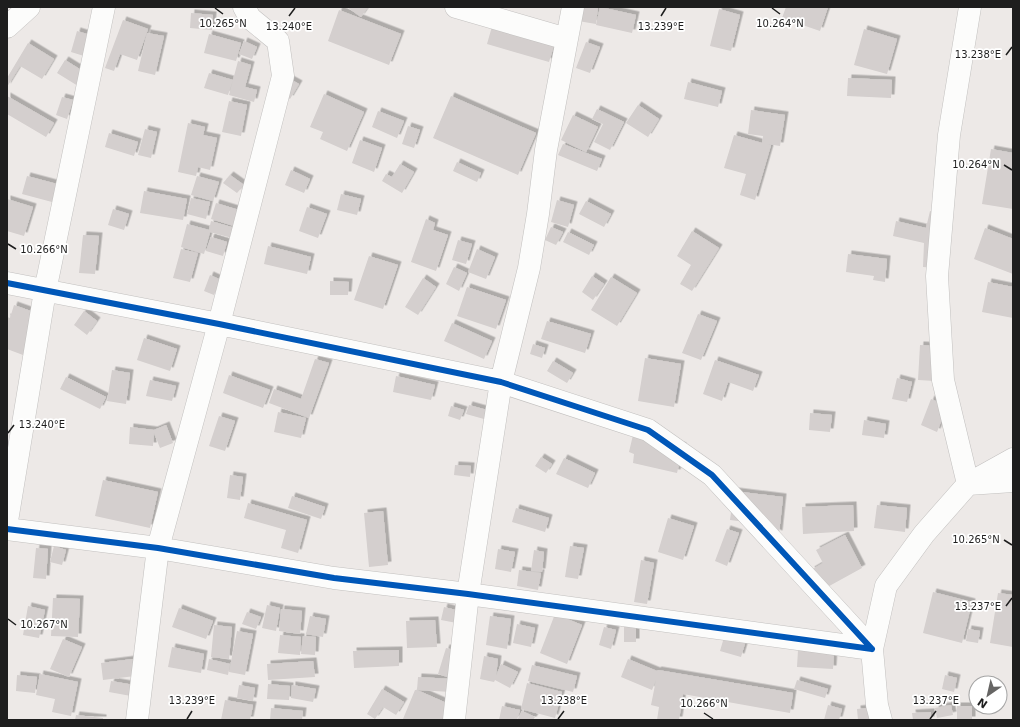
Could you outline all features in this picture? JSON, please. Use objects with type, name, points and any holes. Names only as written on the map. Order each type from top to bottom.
[{"type":"street","points":[[7,27],[29,7]]},
{"type":"street","points":[[7,521],[45,291],[104,7]]},
{"type":"street","points":[[137,720],[158,548],[219,324],[283,76],[278,42],[250,18],[244,7]]},
{"type":"street","points":[[456,7],[567,40]]},
{"type":"street","points":[[454,720],[468,594],[501,382],[529,268],[538,214],[546,150],[573,7]]},
{"type":"street","points":[[968,484],[943,380],[937,276],[949,135],[970,7]]},
{"type":"street","points":[[7,284],[219,324],[501,382],[648,430],[712,475],[872,649]]},
{"type":"street","points":[[881,720],[877,705],[872,649],[886,586],[924,534],[968,484],[1013,458]]},
{"type":"street","points":[[968,484],[1013,481]]},
{"type":"street","points":[[7,529],[158,548],[334,578],[468,594],[872,649]]},
{"type":"building","points":[[347,7],[368,7],[361,17]]},
{"type":"building","points":[[580,7],[598,7],[596,24],[578,21]]},
{"type":"building","points":[[600,7],[636,15],[632,33],[596,25]]},
{"type":"building","points":[[786,7],[828,7],[820,31],[782,18]]},
{"type":"building","points":[[719,9],[740,15],[731,51],[710,46]]},
{"type":"building","points":[[339,10],[401,34],[389,65],[328,41]]},
{"type":"building","points":[[191,13],[213,15],[212,30],[190,28]]},
{"type":"building","points":[[123,20],[148,29],[137,60],[120,54],[114,71],[105,68]]},
{"type":"building","points":[[493,23],[555,42],[549,62],[487,44]]},
{"type":"building","points":[[864,29],[897,39],[887,74],[854,65]]},
{"type":"building","points":[[77,31],[90,35],[84,56],[71,52]]},
{"type":"building","points":[[147,33],[164,36],[155,75],[138,71]]},
{"type":"building","points":[[209,34],[241,43],[236,61],[204,53]]},
{"type":"building","points":[[244,41],[257,47],[252,59],[239,54]]},
{"type":"building","points":[[586,42],[600,47],[590,73],[576,68]]},
{"type":"building","points":[[28,43],[54,59],[42,79],[20,66],[7,87],[7,78]]},
{"type":"building","points":[[65,60],[86,73],[78,86],[57,73]]},
{"type":"building","points":[[238,61],[251,65],[245,87],[257,90],[254,102],[229,95]]},
{"type":"building","points":[[209,73],[233,80],[228,95],[204,88]]},
{"type":"building","points":[[288,78],[299,84],[290,99],[280,94]]},
{"type":"building","points":[[848,78],[892,80],[891,98],[847,96]]},
{"type":"building","points":[[688,82],[722,91],[718,107],[684,99]]},
{"type":"building","points":[[324,94],[364,112],[347,151],[320,139],[323,132],[310,127]]},
{"type":"building","points":[[7,96],[54,123],[46,137],[7,114]]},
{"type":"building","points":[[451,96],[536,133],[518,175],[433,138]]},
{"type":"building","points":[[62,97],[73,100],[67,119],[56,115]]},
{"type":"building","points":[[229,101],[247,105],[241,136],[222,132]]},
{"type":"building","points":[[638,105],[659,119],[648,137],[626,123]]},
{"type":"building","points":[[597,109],[624,122],[610,150],[594,142],[603,124],[592,119]]},
{"type":"building","points":[[751,110],[785,115],[780,146],[767,144],[771,145],[755,200],[740,195],[746,174],[724,168],[734,135],[762,143],[763,136],[748,134]]},
{"type":"building","points":[[378,111],[404,121],[397,138],[372,127]]},
{"type":"building","points":[[573,115],[598,127],[586,152],[561,140]]},
{"type":"building","points":[[188,123],[205,127],[203,135],[217,138],[210,170],[198,167],[196,176],[178,172]]},
{"type":"building","points":[[408,126],[420,130],[414,148],[402,144]]},
{"type":"building","points":[[145,129],[157,132],[151,158],[138,155]]},
{"type":"building","points":[[109,133],[138,142],[134,156],[105,147]]},
{"type":"building","points":[[360,140],[382,148],[374,172],[352,163]]},
{"type":"building","points":[[563,144],[602,159],[597,171],[558,155]]},
{"type":"building","points":[[991,149],[1013,153],[1013,209],[982,204]]},
{"type":"building","points":[[457,162],[481,173],[477,182],[453,171]]},
{"type":"building","points":[[400,164],[414,172],[402,193],[382,181],[386,174],[392,177]]},
{"type":"building","points":[[291,170],[310,179],[304,193],[285,185]]},
{"type":"building","points":[[230,175],[244,185],[237,193],[223,183]]},
{"type":"building","points":[[27,176],[57,184],[52,202],[22,194]]},
{"type":"building","points":[[197,176],[219,182],[213,201],[191,195]]},
{"type":"building","points":[[144,191],[187,199],[183,220],[140,213]]},
{"type":"building","points":[[341,194],[361,199],[357,215],[337,210]]},
{"type":"building","points":[[191,198],[210,202],[206,219],[187,214]]},
{"type":"building","points":[[7,199],[33,207],[24,236],[7,231]]},
{"type":"building","points":[[557,200],[574,205],[568,227],[551,222]]},
{"type":"building","points":[[586,201],[611,214],[604,227],[579,214]]},
{"type":"building","points":[[216,203],[239,210],[234,226],[211,219]]},
{"type":"building","points":[[307,207],[327,214],[318,238],[299,231]]},
{"type":"building","points":[[113,209],[129,214],[124,230],[108,225]]},
{"type":"building","points":[[930,211],[941,214],[936,268],[923,267],[924,243],[893,236],[896,221],[926,228]]},
{"type":"building","points":[[426,219],[435,223],[433,230],[448,235],[436,271],[411,262]]},
{"type":"building","points":[[211,221],[235,228],[232,238],[210,232],[204,254],[181,247],[187,224],[209,230]]},
{"type":"building","points":[[551,227],[563,232],[556,245],[545,240]]},
{"type":"building","points":[[985,228],[1013,239],[1013,274],[974,259]]},
{"type":"building","points":[[692,231],[719,248],[692,291],[680,284],[691,265],[677,256]]},
{"type":"building","points":[[568,232],[594,245],[589,255],[563,242]]},
{"type":"building","points":[[83,235],[99,236],[95,274],[79,273]]},
{"type":"building","points":[[211,237],[227,242],[223,256],[206,251]]},
{"type":"building","points":[[458,240],[472,244],[466,264],[452,260]]},
{"type":"building","points":[[268,246],[311,257],[307,274],[264,264]]},
{"type":"building","points":[[181,249],[198,253],[190,282],[173,278]]},
{"type":"building","points":[[477,249],[495,257],[486,279],[468,272]]},
{"type":"building","points":[[848,254],[887,259],[885,282],[873,280],[874,276],[846,272]]},
{"type":"building","points":[[369,256],[398,265],[383,309],[354,300]]},
{"type":"building","points":[[454,267],[467,273],[459,291],[446,284]]},
{"type":"building","points":[[210,275],[221,280],[214,295],[204,291]]},
{"type":"building","points":[[592,276],[604,284],[593,300],[582,292]]},
{"type":"building","points":[[611,277],[637,293],[617,326],[591,310]]},
{"type":"building","points":[[423,278],[436,287],[418,315],[405,307]]},
{"type":"building","points":[[330,281],[349,282],[348,295],[330,295]]},
{"type":"building","points":[[988,282],[1013,287],[1013,318],[982,312]]},
{"type":"building","points":[[467,287],[506,300],[496,329],[457,316]]},
{"type":"building","points":[[14,305],[39,314],[23,355],[7,349],[7,317],[10,318]]},
{"type":"building","points":[[84,311],[97,321],[87,335],[74,325]]},
{"type":"building","points":[[698,314],[717,321],[701,360],[682,353]]},
{"type":"building","points":[[547,321],[591,334],[585,353],[541,339]]},
{"type":"building","points":[[452,323],[492,341],[484,359],[444,341]]},
{"type":"building","points":[[144,338],[177,349],[170,371],[137,360]]},
{"type":"building","points":[[533,344],[545,348],[542,358],[530,354]]},
{"type":"building","points":[[920,345],[937,346],[935,381],[918,380]]},
{"type":"building","points":[[645,358],[681,364],[674,407],[638,401]]},
{"type":"building","points":[[315,359],[329,363],[309,418],[269,403],[274,389],[301,399]]},
{"type":"building","points":[[715,360],[759,375],[753,391],[728,382],[722,401],[703,394]]},
{"type":"building","points":[[553,361],[573,373],[567,383],[547,371]]},
{"type":"building","points":[[112,370],[130,373],[126,404],[107,401]]},
{"type":"building","points":[[229,375],[270,390],[263,408],[223,393]]},
{"type":"building","points":[[396,376],[435,385],[431,400],[393,392]]},
{"type":"building","points":[[66,377],[106,397],[100,409],[60,389]]},
{"type":"building","points":[[897,378],[912,382],[907,402],[892,399]]},
{"type":"building","points":[[150,380],[176,386],[172,401],[146,396]]},
{"type":"building","points":[[931,399],[947,406],[937,432],[921,425]]},
{"type":"building","points":[[469,405],[487,410],[484,419],[466,414]]},
{"type":"building","points":[[451,406],[464,410],[460,420],[448,416]]},
{"type":"building","points":[[278,412],[306,418],[301,438],[274,432]]},
{"type":"building","points":[[810,413],[832,415],[830,432],[809,430]]},
{"type":"building","points":[[219,416],[235,421],[225,451],[209,446]]},
{"type":"building","points":[[864,420],[886,424],[884,438],[862,435]]},
{"type":"building","points":[[166,425],[173,443],[160,448],[154,433],[153,446],[129,444],[130,427],[154,430]]},
{"type":"building","points":[[633,435],[683,446],[677,473],[633,463],[634,454],[629,452]]},
{"type":"building","points":[[541,457],[552,464],[546,473],[535,466]]},
{"type":"building","points":[[564,458],[595,473],[588,488],[556,474]]},
{"type":"building","points":[[455,465],[471,466],[470,477],[454,475]]},
{"type":"building","points":[[230,475],[243,477],[240,500],[227,498]]},
{"type":"building","points":[[103,480],[158,492],[150,528],[95,516]]},
{"type":"building","points":[[734,491],[783,497],[779,534],[753,523],[730,520]]},
{"type":"building","points":[[292,496],[325,507],[321,519],[288,508]]},
{"type":"building","points":[[248,503],[307,520],[298,553],[281,548],[286,530],[244,518]]},
{"type":"building","points":[[853,505],[854,531],[803,534],[802,507]]},
{"type":"building","points":[[877,505],[907,508],[905,532],[874,528]]},
{"type":"building","points":[[516,508],[549,518],[545,532],[512,522]]},
{"type":"building","points":[[383,511],[388,565],[369,567],[364,513]]},
{"type":"building","points":[[668,518],[694,526],[683,560],[658,552]]},
{"type":"building","points":[[727,529],[739,533],[727,566],[715,561]]},
{"type":"building","points":[[845,535],[862,568],[822,590],[811,570],[823,563],[816,550]]},
{"type":"building","points":[[54,546],[66,550],[62,565],[50,562]]},
{"type":"building","points":[[570,546],[584,548],[578,579],[565,577]]},
{"type":"building","points":[[36,548],[48,549],[46,579],[33,578]]},
{"type":"building","points":[[498,549],[515,552],[511,572],[495,569]]},
{"type":"building","points":[[534,550],[544,552],[542,572],[531,571]]},
{"type":"building","points":[[641,560],[654,563],[647,604],[634,602]]},
{"type":"building","points":[[519,570],[541,573],[538,590],[517,586]]},
{"type":"building","points":[[933,592],[972,602],[962,643],[923,633]]},
{"type":"building","points":[[998,593],[1013,595],[1013,647],[990,643]]},
{"type":"building","points":[[53,598],[80,599],[78,637],[51,636]]},
{"type":"building","points":[[267,605],[280,608],[276,631],[262,628]]},
{"type":"building","points":[[28,606],[45,610],[39,638],[23,635]]},
{"type":"building","points":[[444,607],[464,612],[462,624],[441,620]]},
{"type":"building","points":[[179,608],[213,621],[206,639],[172,627]]},
{"type":"building","points":[[281,609],[302,611],[300,634],[279,631]]},
{"type":"building","points":[[247,612],[261,617],[256,629],[242,624]]},
{"type":"building","points":[[555,614],[582,625],[567,664],[540,653]]},
{"type":"building","points":[[310,616],[326,619],[323,637],[306,634]]},
{"type":"building","points":[[490,616],[511,619],[507,649],[486,645]]},
{"type":"building","points":[[435,620],[437,647],[407,648],[406,621]]},
{"type":"building","points":[[517,624],[535,628],[531,647],[513,643]]},
{"type":"building","points":[[214,625],[232,627],[229,659],[211,657]]},
{"type":"building","points":[[604,627],[616,630],[611,649],[599,645]]},
{"type":"building","points":[[624,627],[636,627],[636,642],[624,642]]},
{"type":"building","points":[[968,629],[980,631],[978,643],[966,641]]},
{"type":"building","points":[[237,631],[253,634],[245,675],[229,672]]},
{"type":"building","points":[[725,634],[746,640],[741,657],[720,651]]},
{"type":"building","points":[[280,635],[301,637],[300,655],[278,653]]},
{"type":"building","points":[[303,636],[316,637],[315,655],[301,654]]},
{"type":"building","points":[[63,639],[82,647],[69,677],[50,669]]},
{"type":"building","points":[[172,647],[204,654],[201,673],[168,667]]},
{"type":"building","points":[[446,648],[458,651],[451,678],[438,674]]},
{"type":"building","points":[[399,650],[399,666],[354,668],[353,651]]},
{"type":"building","points":[[798,650],[834,652],[833,669],[797,667]]},
{"type":"building","points":[[484,656],[498,659],[496,676],[501,664],[518,672],[510,688],[495,680],[494,682],[480,679]]},
{"type":"building","points":[[133,659],[135,676],[103,680],[101,663]]},
{"type":"building","points":[[209,659],[230,664],[228,675],[207,670]]},
{"type":"building","points":[[628,659],[657,671],[793,693],[790,713],[683,694],[679,720],[657,720],[659,707],[651,705],[656,680],[652,690],[621,677]]},
{"type":"building","points":[[313,661],[315,677],[268,680],[267,664]]},
{"type":"building","points":[[532,665],[577,676],[573,692],[528,681]]},
{"type":"building","points":[[40,674],[78,682],[71,716],[52,712],[55,699],[36,695]]},
{"type":"building","points":[[17,675],[37,677],[35,693],[16,691]]},
{"type":"building","points":[[945,675],[957,678],[954,692],[942,689]]},
{"type":"building","points":[[418,677],[452,679],[451,692],[417,690]]},
{"type":"building","points":[[797,680],[828,689],[825,698],[794,689]]},
{"type":"building","points":[[111,681],[134,685],[131,696],[109,692]]},
{"type":"building","points":[[527,683],[562,692],[555,718],[521,709]]},
{"type":"building","points":[[268,684],[290,686],[289,700],[267,699]]},
{"type":"building","points":[[239,685],[255,688],[253,701],[237,698]]},
{"type":"building","points":[[292,685],[316,689],[313,702],[291,698]]},
{"type":"building","points":[[382,689],[404,702],[396,715],[383,707],[375,719],[367,714]]},
{"type":"building","points":[[415,690],[451,705],[445,720],[403,719]]},
{"type":"building","points":[[225,700],[253,705],[250,720],[221,720]]},
{"type":"building","points":[[828,705],[842,709],[839,720],[824,720]]},
{"type":"building","points":[[951,705],[953,715],[937,718],[935,708]]},
{"type":"building","points":[[502,706],[520,710],[517,720],[499,720]]},
{"type":"building","points":[[957,706],[968,706],[968,715],[972,715],[972,720],[957,720]]},
{"type":"building","points":[[876,707],[877,720],[858,720],[857,709]]},
{"type":"building","points":[[271,708],[303,711],[302,720],[270,720]]},
{"type":"building","points":[[522,711],[535,717],[533,720],[517,720]]},
{"type":"building","points":[[931,712],[931,720],[913,720],[912,713]]},
{"type":"building","points":[[76,715],[103,718],[103,720],[75,720]]},
{"type":"cycle path","points":[[7,283],[219,324],[501,382],[648,430],[712,475],[872,649]]},
{"type":"cycle path","points":[[7,529],[158,548],[334,578],[468,594],[872,649]]}]
